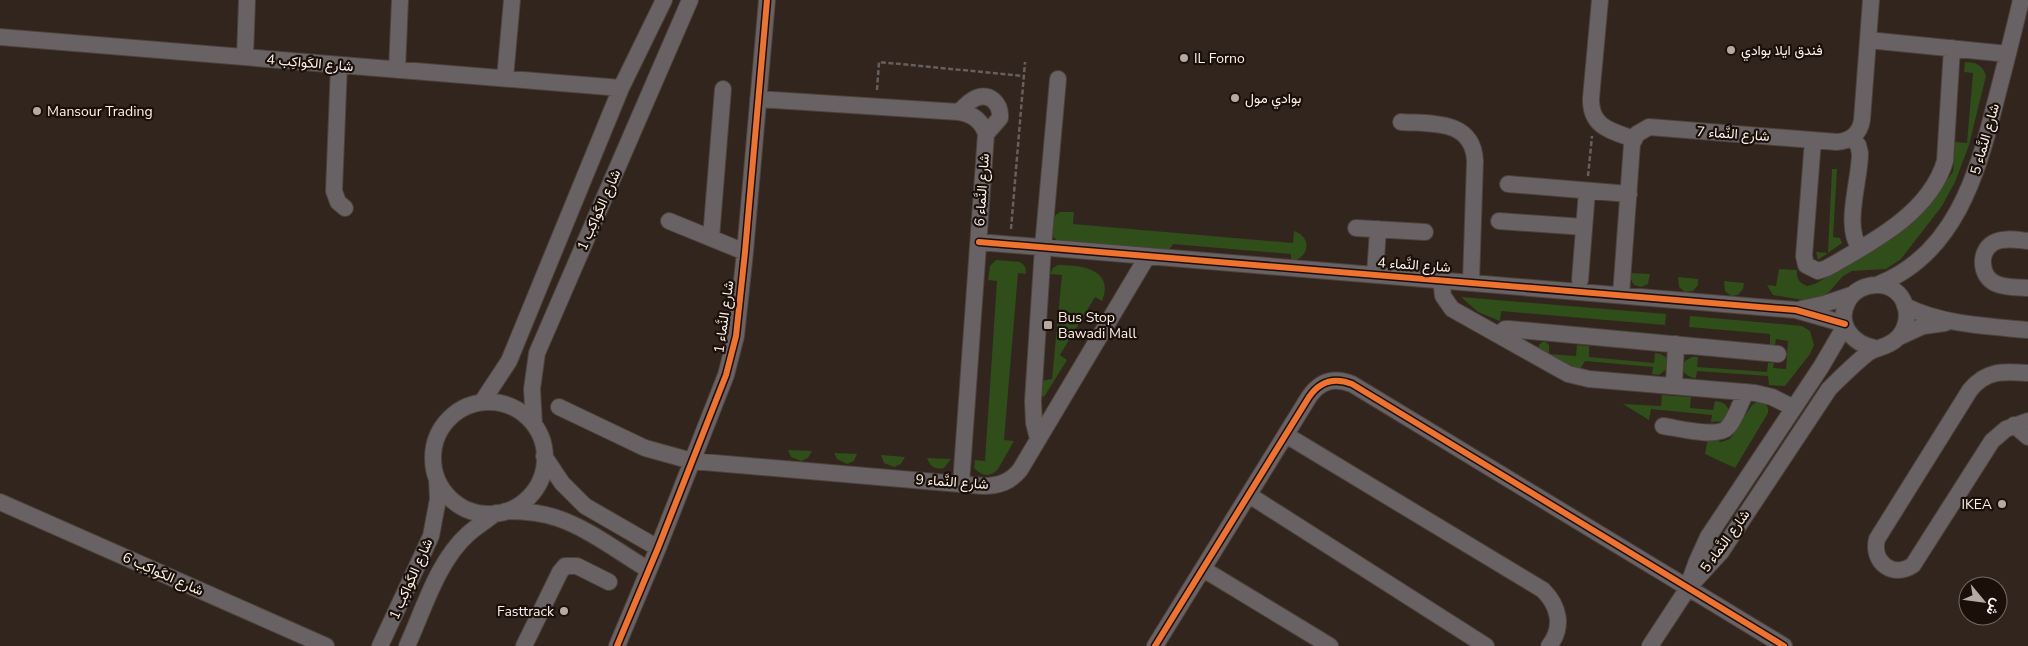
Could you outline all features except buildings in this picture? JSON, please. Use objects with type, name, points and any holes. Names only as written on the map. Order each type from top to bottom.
[{"type":"street","points":[[245,57],[247,0]]},
{"type":"street","points":[[397,70],[400,0]]},
{"type":"street","points":[[505,78],[512,0]]},
{"type":"street","name":"شارع الكَواكِب 1","points":[[482,402],[508,361],[621,88],[664,0]]},
{"type":"street","name":"شارع الكَواكِب 1","points":[[534,424],[532,389],[537,353],[690,0]]},
{"type":"street","name":"شارع النَّماء 1","points":[[617,646],[658,548],[726,375],[734,349],[745,252],[767,0]]},
{"type":"street","points":[[1600,0],[1591,98],[1592,111],[1594,118],[1604,127],[1634,139],[1628,194],[1622,295]]},
{"type":"street","points":[[1860,249],[1854,238],[1852,226],[1860,153],[1858,144],[1852,138],[1859,130],[1862,120],[1871,0]]},
{"type":"street","name":"شارع النَّماء 5","points":[[1879,284],[1897,276],[1916,264],[1934,245],[1950,224],[1974,179],[1982,155],[2021,0]]},
{"type":"street","name":"شارع الكَواكِب 4","points":[[0,37],[621,88]]},
{"type":"street","points":[[1868,40],[2008,54]]},
{"type":"street","points":[[1813,140],[1804,260],[1814,270],[1823,270],[1882,236],[1908,215],[1939,177],[1945,161],[1952,48]]},
{"type":"street","points":[[339,65],[334,191],[338,202],[345,208]]},
{"type":"street","points":[[1038,440],[1034,423],[1033,401],[1043,247],[1058,79]]},
{"type":"street","points":[[711,238],[723,89]]},
{"type":"street","points":[[959,112],[978,97],[983,96],[992,99],[999,107],[1000,118],[986,134]]},
{"type":"street","name":"شارع النَّماء 6","points":[[758,99],[959,112],[976,118],[986,134],[961,484]]},
{"type":"street","points":[[1400,122],[1454,127],[1468,137],[1472,144],[1475,161],[1471,282]]},
{"type":"street","name":"شارع النَّماء 7","points":[[1634,139],[1640,131],[1649,127],[1842,142],[1852,138]]},
{"type":"street","points":[[1508,184],[1628,194]]},
{"type":"street","points":[[1580,280],[1587,191]]},
{"type":"street","points":[[669,221],[745,252]]},
{"type":"street","points":[[1499,221],[1584,227]]},
{"type":"street","points":[[1356,228],[1425,232]]},
{"type":"street","points":[[1375,275],[1378,229]]},
{"type":"street","points":[[2028,241],[2007,240],[1993,243],[1984,254],[1982,261],[1986,275],[1997,284],[2028,288]]},
{"type":"street","name":"شارع النَّماء 4","points":[[979,242],[1796,310],[1845,325]]},
{"type":"street","name":"شارع النَّماء 9","points":[[559,407],[645,448],[692,461],[991,486],[1007,481],[1020,470],[1147,257]]},
{"type":"street","name":"شارع النَّماء 5","points":[[1904,303],[1906,288],[1916,264]]},
{"type":"street","points":[[1441,280],[1443,296],[1446,303],[1452,309],[1562,371],[1575,376],[1590,380],[1746,392],[1772,397],[1794,408]]},
{"type":"street","points":[[1899,337],[1905,328],[1907,317],[1904,303],[1897,292],[1879,284],[1864,287],[1851,295],[1846,304],[1844,314],[1845,325],[1850,335],[1857,342],[1866,346],[1875,348],[1884,346],[1923,326],[1950,322]]},
{"type":"street","name":"شارع النَّماء 4","points":[[1796,310],[1824,304],[1851,295]]},
{"type":"street","points":[[1904,303],[1927,316],[1950,322],[2028,330]]},
{"type":"street","name":"شارع النَّماء 5","points":[[1688,588],[1696,561],[1708,537],[1794,408],[1845,325]]},
{"type":"street","points":[[1499,335],[1509,328],[1778,354]]},
{"type":"street","points":[[1674,385],[1676,344]]},
{"type":"street","name":"شارع النَّماء 5","points":[[1688,588],[1720,552],[1830,390],[1843,374],[1875,348]]},
{"type":"street","points":[[2028,373],[2008,371],[1991,374],[1976,383],[1970,390],[1877,539],[1875,551],[1880,562],[1890,569],[1896,570],[1913,565],[1986,448],[1998,434],[2021,423],[2028,437]]},
{"type":"street","points":[[1157,645],[1315,389],[1323,383],[1333,380],[1343,381],[1360,390],[1784,646]]},
{"type":"street","points":[[1663,426],[1714,433],[1723,432],[1730,423],[1746,392]]},
{"type":"street","points":[[501,512],[522,502],[534,490],[542,474],[544,456],[542,440],[534,424],[511,406],[502,403],[482,402],[462,408],[446,422],[436,439],[433,460],[437,480],[449,497],[457,504],[476,512],[540,513],[564,521],[649,570]]},
{"type":"street","points":[[1286,435],[1543,590],[1554,603],[1559,618],[1556,635],[1549,646]]},
{"type":"street","points":[[544,456],[562,483],[585,506],[658,548]]},
{"type":"street","name":"شارع الكَواكِب 1","points":[[380,646],[431,536],[437,508],[437,480]]},
{"type":"street","points":[[1249,494],[1486,646]]},
{"type":"street","name":"شارع الكَواكِب 6","points":[[0,502],[326,646]]},
{"type":"street","name":"شارع الكَواكِب 1","points":[[407,646],[436,580],[455,549],[467,535],[501,512]]},
{"type":"street","points":[[524,646],[560,572],[565,566],[577,566],[609,582]]},
{"type":"street","points":[[1203,569],[1330,646]]},
{"type":"street","points":[[1650,646],[1688,588]]},
{"type":"path","points":[[876,106],[879,62],[1024,76]]},
{"type":"path","points":[[1020,245],[1021,232],[1011,231],[1025,62]]},
{"type":"path","points":[[1587,191],[1594,118]]},
{"type":"green space","points":[[1965,62],[1978,65],[1983,69],[1986,76],[1969,145],[1955,182],[1942,206],[1901,259],[1886,269],[1852,271],[1843,276],[1829,292],[1817,299],[1803,300],[1773,295],[1767,285],[1776,286],[1779,269],[1797,270],[1800,282],[1807,286],[1815,284],[1890,240],[1917,219],[1953,172],[1955,142],[1967,143],[1973,73],[1964,72]]},
{"type":"green space","points":[[1832,169],[1837,169],[1833,237],[1840,238],[1842,243],[1828,253]]},
{"type":"green space","points":[[1060,212],[1074,212],[1073,224],[1293,243],[1294,231],[1304,238],[1306,247],[1302,256],[1291,261],[1291,254],[1173,244],[1169,250],[1059,242],[1052,236],[1052,218]]},
{"type":"green space","points":[[1816,252],[1828,253],[1818,260]]},
{"type":"green space","points":[[996,260],[1020,262],[1025,267],[1026,274],[1018,273],[1004,440],[1014,441],[998,469],[992,474],[986,475],[974,468],[975,460],[985,461],[997,281],[988,280],[990,266]]},
{"type":"green space","points":[[1058,265],[1076,266],[1094,271],[1104,282],[1105,290],[1102,301],[1095,297],[1060,355],[1067,360],[1044,397],[1041,395],[1042,381],[1052,379],[1062,275],[1050,274],[1053,268]]},
{"type":"green space","points":[[1630,273],[1650,274],[1648,284],[1641,287],[1634,285],[1630,278]]},
{"type":"green space","points":[[1678,277],[1698,279],[1698,285],[1693,291],[1685,292],[1679,287]]},
{"type":"green space","points":[[1724,281],[1744,283],[1743,289],[1738,295],[1731,296],[1725,291]]},
{"type":"green space","points":[[1461,297],[1666,314],[1665,325],[1501,311],[1500,321],[1478,312]]},
{"type":"green space","points":[[1690,316],[1802,326],[1810,331],[1814,345],[1810,354],[1785,386],[1769,385],[1768,376],[1697,371],[1696,378],[1687,375],[1683,368],[1685,361],[1692,357],[1698,357],[1697,367],[1767,372],[1768,363],[1774,363],[1773,368],[1786,369],[1788,341],[1776,339],[1775,345],[1770,345],[1770,334],[1689,327]]},
{"type":"green space","points":[[1542,342],[1546,342],[1549,345],[1549,354],[1576,356],[1577,345],[1589,346],[1589,357],[1654,363],[1655,353],[1661,354],[1668,359],[1668,368],[1659,375],[1652,374],[1653,367],[1585,361],[1579,371],[1537,354],[1539,345]]},
{"type":"green space","points":[[1662,395],[1691,397],[1690,408],[1713,410],[1715,401],[1720,402],[1726,405],[1729,411],[1723,421],[1711,422],[1712,415],[1651,409],[1649,420],[1623,404],[1661,406]]},
{"type":"green space","points":[[1758,401],[1766,405],[1768,413],[1735,468],[1705,454],[1708,438],[1721,442],[1730,439],[1752,405]]},
{"type":"green space","points":[[788,450],[812,451],[808,458],[801,461],[791,457]]},
{"type":"green space","points":[[834,453],[857,454],[854,461],[847,464],[837,459]]},
{"type":"green space","points":[[881,455],[905,457],[901,464],[894,467],[884,463]]},
{"type":"green space","points":[[927,458],[951,459],[944,468],[938,469],[932,466]]},
{"type":"cycle path","points":[[617,646],[726,375],[736,336],[767,0]]},
{"type":"cycle path","points":[[979,242],[1796,310],[1845,324]]},
{"type":"cycle path","points":[[1155,646],[1309,397],[1318,387],[1333,381],[1352,384],[1784,646]]},
{"type":"place","name":"فندق ايلا بوادي","points":[[1731,50]]},
{"type":"place","name":"IL Forno","points":[[1184,58]]},
{"type":"place","name":"بوادي مول","points":[[1235,98]]},
{"type":"place","name":"Mansour Trading","points":[[37,111]]},
{"type":"place","name":"Bus Stop Bawadi Mall","points":[[1048,325]]},
{"type":"place","name":"IKEA","points":[[2002,504]]},
{"type":"place","name":"Fasttrack","points":[[564,611]]}]
